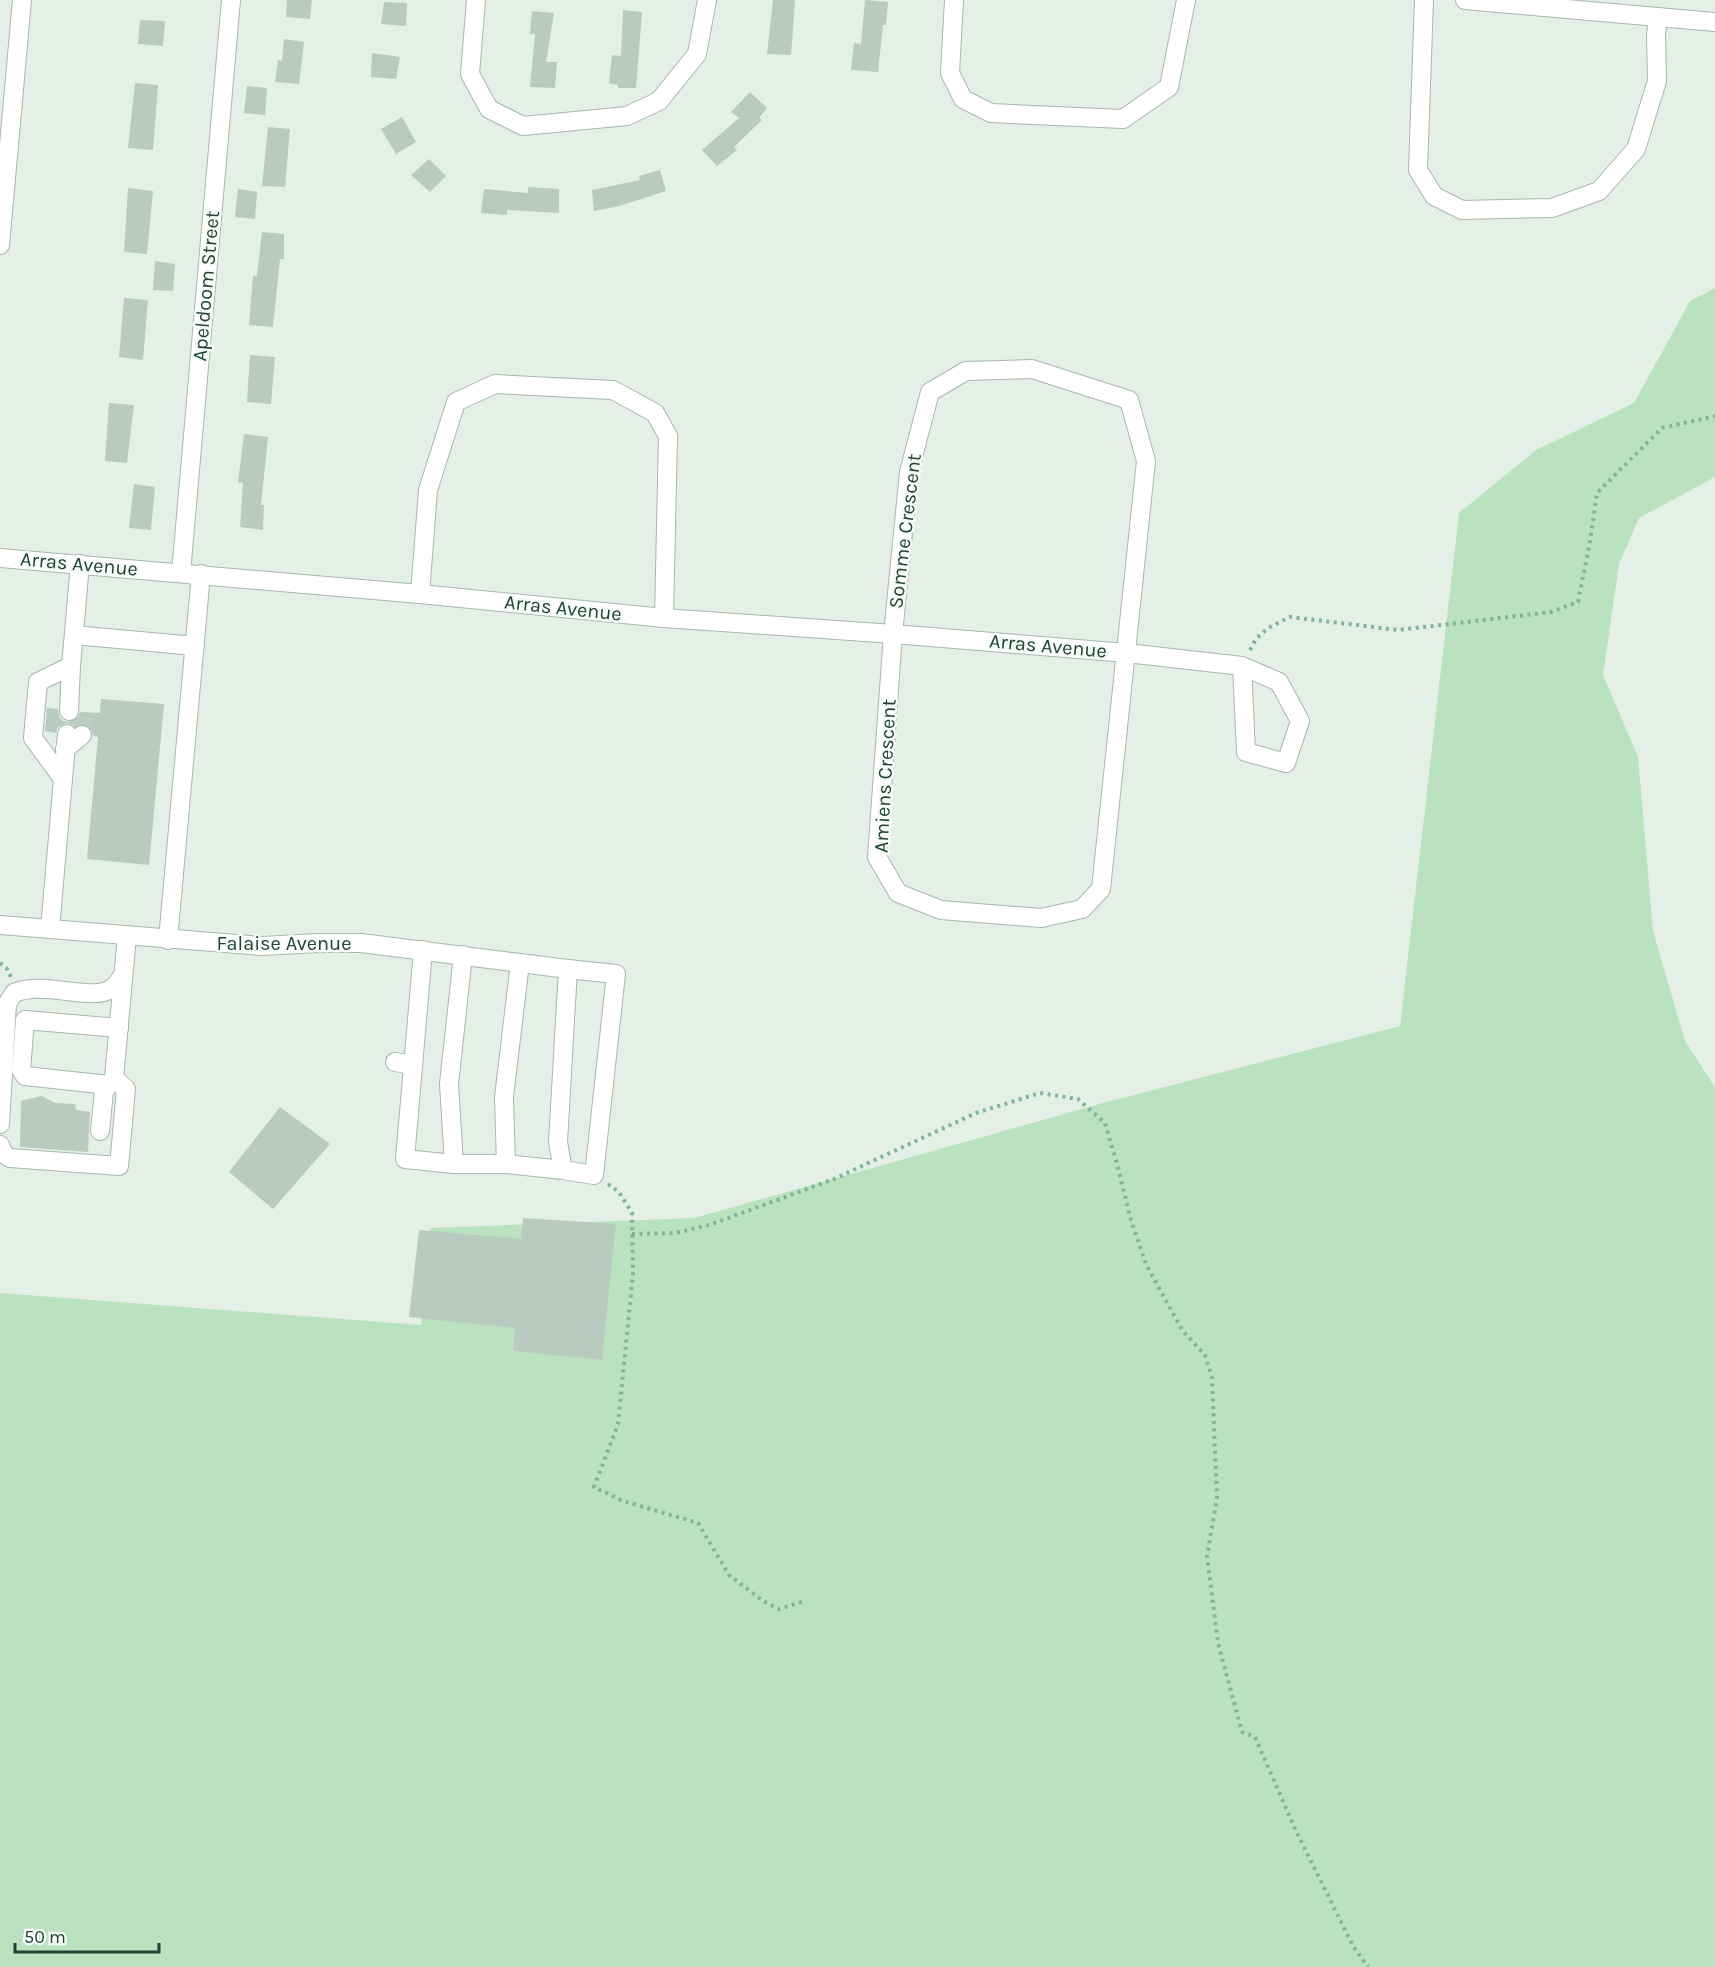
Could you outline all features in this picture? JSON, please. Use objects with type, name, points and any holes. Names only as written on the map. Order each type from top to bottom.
[{"type":"street","points":[[0,245],[22,0]]},
{"type":"street","name":"Apeldoom Street","points":[[182,573],[231,0]]},
{"type":"street","points":[[476,0],[470,74],[489,109],[523,126],[627,116],[659,101],[697,54],[707,0]]},
{"type":"street","points":[[954,0],[950,73],[963,99],[991,112],[1124,119],[1169,87],[1186,0]]},
{"type":"street","points":[[1424,0],[1418,170],[1434,196],[1462,210],[1552,208],[1599,190],[1636,149],[1657,81],[1658,17]]},
{"type":"street","points":[[1465,0],[1715,21]]},
{"type":"street","name":"Somme Crescent","points":[[893,634],[909,472],[930,392],[966,371],[1032,369],[1129,400],[1146,461],[1127,653]]},
{"type":"street","points":[[420,594],[428,490],[456,402],[495,384],[613,390],[655,413],[668,436],[664,618]]},
{"type":"street","name":"Arras Avenue","points":[[0,558],[201,574],[664,618],[1127,653],[1242,666],[1279,682],[1300,721],[1286,763],[1246,752],[1242,666]]},
{"type":"street","points":[[77,711],[70,686],[80,564]]},
{"type":"street","points":[[168,940],[201,574]]},
{"type":"street","name":"Amiens Crescent","points":[[893,634],[877,857],[898,893],[941,910],[1041,918],[1082,909],[1101,889],[1127,653]]},
{"type":"street","points":[[74,635],[195,646]]},
{"type":"street","points":[[63,779],[33,738],[38,682],[71,666]]},
{"type":"street","points":[[50,929],[63,779],[72,739]]},
{"type":"street","name":"Falaise Avenue","points":[[0,925],[262,946],[318,942],[361,943],[616,974],[594,1175]]},
{"type":"street","points":[[100,1131],[104,1091],[111,1081],[119,1028],[126,936]]},
{"type":"street","points":[[423,950],[405,1159],[454,1164],[506,1164],[594,1175]]},
{"type":"street","points":[[454,1164],[449,1084],[463,955]]},
{"type":"street","points":[[506,1164],[504,1097],[520,963]]},
{"type":"street","points":[[563,1170],[558,1142],[568,969]]},
{"type":"street","points":[[0,1125],[7,1005],[14,993],[34,987],[102,993],[113,988],[123,975]]},
{"type":"street","points":[[0,1144],[3,1153],[10,1158],[119,1166],[126,1089],[111,1081],[25,1076],[21,1070],[25,1020],[119,1028]]},
{"type":"street","points":[[395,1062],[413,1065]]},
{"type":"path","points":[[1242,666],[1256,639],[1268,628],[1290,617],[1398,630],[1551,612],[1578,602],[1597,493],[1662,428],[1715,416]]},
{"type":"path","points":[[632,1234],[676,1233],[712,1224],[834,1179],[976,1113],[1040,1093],[1078,1099],[1105,1123],[1118,1164],[1131,1220],[1146,1264],[1182,1330],[1205,1355],[1212,1378],[1217,1498],[1207,1556],[1218,1643],[1242,1732],[1255,1737],[1306,1852],[1353,1946],[1368,1967]]},
{"type":"path","points":[[594,1175],[619,1192],[632,1213],[633,1274],[618,1424],[594,1486],[623,1501],[698,1523],[729,1575],[763,1601],[779,1609],[806,1601]]},
{"type":"green space","points":[[1715,288],[1715,477],[1639,518],[1619,564],[1603,675],[1638,757],[1653,931],[1685,1041],[1715,1087],[1715,1967],[0,1967],[0,1293],[421,1325],[430,1228],[694,1218],[1103,1103],[1400,1026],[1459,513],[1536,450],[1634,403],[1690,301]]},
{"type":"building","points":[[287,0],[312,0],[310,19],[286,17]]},
{"type":"building","points":[[773,0],[795,0],[791,55],[767,54]]},
{"type":"building","points":[[865,0],[888,2],[878,72],[851,70],[854,43],[861,44]]},
{"type":"building","points":[[384,2],[407,3],[406,26],[381,24]]},
{"type":"building","points":[[623,10],[642,12],[636,88],[618,88],[618,85],[609,83],[612,55],[621,56]]},
{"type":"building","points":[[532,11],[554,13],[546,62],[557,62],[555,88],[530,87],[535,34],[530,34]]},
{"type":"building","points":[[140,20],[165,21],[163,46],[138,44]]},
{"type":"building","points":[[284,39],[304,42],[299,84],[275,82],[278,60],[282,61]]},
{"type":"building","points":[[372,53],[400,57],[396,79],[371,77]]},
{"type":"building","points":[[135,83],[158,85],[153,150],[128,148]]},
{"type":"building","points":[[247,86],[267,88],[265,115],[244,113]]},
{"type":"building","points":[[750,92],[767,108],[759,118],[762,120],[734,147],[737,150],[717,166],[702,150],[739,118],[731,112]]},
{"type":"building","points":[[402,117],[416,142],[396,154],[381,129]]},
{"type":"building","points":[[268,127],[290,129],[285,187],[262,186]]},
{"type":"building","points":[[429,159],[446,176],[430,192],[411,175]]},
{"type":"building","points":[[660,170],[666,191],[619,206],[594,211],[592,190],[640,180],[639,176]]},
{"type":"building","points":[[528,187],[559,189],[559,213],[507,210],[507,215],[481,213],[484,189],[528,193]]},
{"type":"building","points":[[128,188],[153,191],[147,254],[124,252]]},
{"type":"building","points":[[238,189],[257,192],[255,219],[235,217]]},
{"type":"building","points":[[262,232],[284,234],[284,259],[280,259],[273,327],[249,325],[253,276],[257,276]]},
{"type":"building","points":[[155,261],[175,264],[173,291],[153,290]]},
{"type":"building","points":[[124,298],[148,300],[143,360],[119,357]]},
{"type":"building","points":[[250,355],[275,357],[271,404],[247,402]]},
{"type":"building","points":[[109,403],[134,405],[127,463],[105,461]]},
{"type":"building","points":[[244,434],[268,437],[261,505],[264,505],[263,530],[240,527],[243,483],[238,482]]},
{"type":"building","points":[[134,484],[155,487],[151,530],[129,528]]},
{"type":"building","points":[[101,699],[164,704],[149,865],[87,859],[98,737],[93,736],[91,728],[85,724],[75,726],[67,723],[58,727],[56,733],[45,731],[47,708],[58,709],[59,717],[69,722],[78,717],[80,712],[100,713]]},
{"type":"building","points":[[42,1096],[55,1103],[75,1104],[76,1110],[90,1112],[88,1152],[20,1147],[21,1101]]},
{"type":"building","points":[[280,1107],[330,1144],[273,1209],[229,1172]]},
{"type":"building","points":[[523,1218],[616,1224],[602,1360],[513,1351],[515,1328],[409,1317],[419,1230],[521,1239]]},
{"type":"tunnel","points":[[82,735],[84,712]]}]
